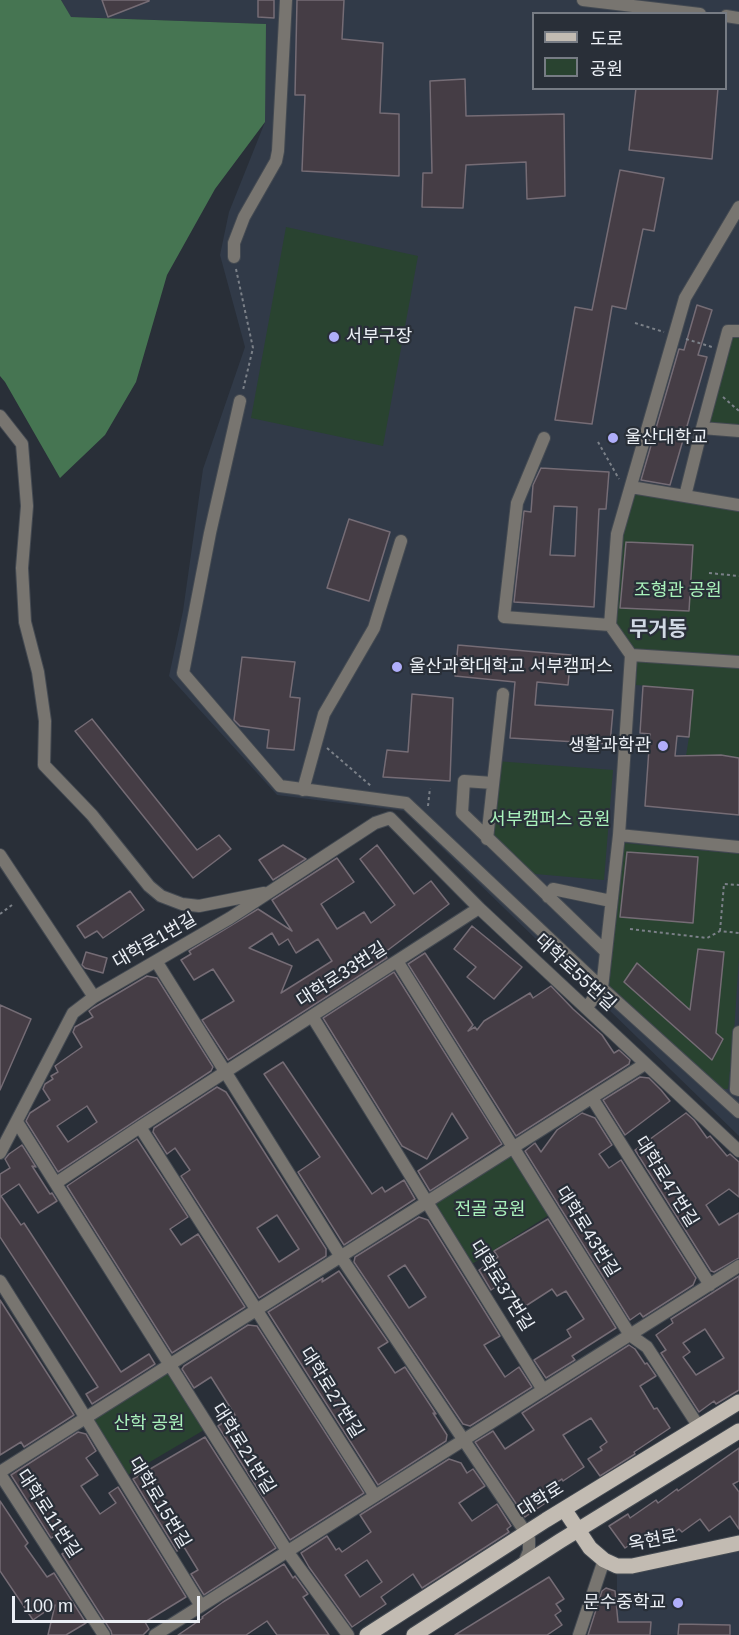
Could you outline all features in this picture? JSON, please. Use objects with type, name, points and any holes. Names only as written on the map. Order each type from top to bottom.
[{"type":"main road","name":"대학로","points":[[367,1635],[564,1509],[739,1402]]},
{"type":"main road","points":[[414,1635],[523,1564],[739,1431]]},
{"type":"main road","name":"옥현로","points":[[564,1509],[590,1548],[604,1560],[617,1566],[632,1566],[739,1542]]},
{"type":"street","points":[[234,257],[234,243],[244,217],[276,162],[286,0]]},
{"type":"street","points":[[583,0],[683,12]]},
{"type":"street","points":[[586,1008],[602,988],[619,835],[631,655],[610,625],[617,534],[685,298],[739,207]]},
{"type":"street","points":[[685,496],[728,331],[739,331]]},
{"type":"street","points":[[240,401],[210,533],[183,673],[280,786],[406,803],[602,988],[737,1110]]},
{"type":"street","points":[[0,416],[22,444],[27,506],[22,568],[25,622],[38,672],[45,721],[44,765],[92,815],[149,886],[161,896],[182,904],[199,906],[271,892]]},
{"type":"street","points":[[702,428],[739,431]]},
{"type":"street","points":[[544,438],[517,503],[504,617],[610,625]]},
{"type":"street","points":[[630,490],[685,496],[739,506]]},
{"type":"street","points":[[303,790],[324,714],[374,628],[401,541]]},
{"type":"street","points":[[631,655],[739,662]]},
{"type":"street","points":[[487,839],[503,694]]},
{"type":"street","points":[[493,783],[464,781],[462,813],[606,952]]},
{"type":"street","name":"대학로1번길","points":[[0,1153],[73,1013],[94,997],[230,918],[375,823],[390,818]]},
{"type":"street","name":"대학로55번길","points":[[390,818],[479,908],[739,1151]]},
{"type":"street","points":[[619,835],[739,847]]},
{"type":"street","points":[[0,855],[94,997]]},
{"type":"street","points":[[548,897],[553,889],[611,901]]},
{"type":"street","name":"대학로33번길","points":[[225,1072],[479,908]]},
{"type":"street","points":[[156,961],[341,1257],[526,1533],[529,1539],[529,1551],[523,1564]]},
{"type":"street","name":"대학로43번길","points":[[397,961],[630,1335],[647,1347],[699,1427]]},
{"type":"street","name":"대학로37번길","points":[[312,1017],[543,1390]]},
{"type":"street","points":[[737,1110],[739,1032]]},
{"type":"street","points":[[86,1418],[645,1064]]},
{"type":"street","points":[[56,1184],[225,1072]]},
{"type":"street","name":"대학로47번길","points":[[592,1098],[710,1285]]},
{"type":"street","name":"대학로21번길","points":[[17,1122],[287,1551],[348,1635]]},
{"type":"street","name":"대학로27번길","points":[[140,1127],[375,1496]]},
{"type":"street","points":[[155,1635],[739,1266]]},
{"type":"street","name":"대학로15번길","points":[[0,1281],[201,1606]]},
{"type":"street","name":"대학로11번길","points":[[86,1418],[0,1473],[104,1635]]},
{"type":"street","points":[[579,1635],[604,1560]]},
{"type":"path","points":[[234,257],[253,348],[240,401]]},
{"type":"path","points":[[635,323],[723,350]]},
{"type":"path","points":[[712,389],[739,411]]},
{"type":"path","points":[[598,442],[630,490]]},
{"type":"path","points":[[709,573],[739,576]]},
{"type":"path","points":[[317,739],[371,786]]},
{"type":"path","points":[[720,931],[724,884],[739,885]]},
{"type":"path","points":[[0,914],[12,905]]},
{"type":"path","points":[[630,929],[707,938],[720,931],[739,933]]},
{"type":"shaded area","points":[[61,0],[739,0],[739,1136],[404,811],[277,795],[169,676],[183,611],[203,469],[245,347],[220,255],[229,212],[265,122],[265,24],[70,17]]},
{"type":"shaded area","name":"문수중학교","points":[[739,1549],[739,1635],[617,1635],[617,1570]]},
{"type":"green space","points":[[0,0],[61,0],[71,17],[266,24],[265,122],[215,189],[167,275],[136,382],[105,435],[60,478],[0,376]]},
{"type":"green space","name":"서부구장","points":[[286,227],[418,256],[383,446],[251,418]]},
{"type":"green space","points":[[728,331],[739,331],[739,431],[702,428]]},
{"type":"green space","name":"조형관 공원","points":[[635,490],[739,508],[739,658],[633,652],[614,625],[621,533]]},
{"type":"green space","points":[[637,661],[739,666],[739,758],[686,756],[693,690],[636,685]]},
{"type":"green space","name":"서부캠퍼스 공원","points":[[496,761],[613,770],[604,880],[524,873],[487,839]]},
{"type":"green space","points":[[623,843],[739,854],[739,958],[728,1089],[723,1089],[609,988]]},
{"type":"green space","name":"전골 공원","points":[[513,1155],[549,1215],[472,1264],[434,1204]]},
{"type":"green space","name":"산학 공원","points":[[168,1373],[204,1430],[126,1476],[92,1418]]},
{"type":"building","points":[[102,0],[149,0],[149,1],[108,17]]},
{"type":"building","points":[[258,0],[274,0],[274,18],[258,17]]},
{"type":"building","points":[[297,0],[344,0],[342,39],[383,43],[380,113],[399,114],[399,176],[302,171],[305,95],[295,95]]},
{"type":"building","points":[[465,79],[466,116],[564,114],[565,196],[527,199],[526,162],[466,165],[463,208],[422,207],[423,173],[432,173],[430,81]]},
{"type":"building","points":[[636,90],[718,90],[712,159],[629,150]]},
{"type":"building","points":[[620,170],[664,178],[654,231],[643,229],[626,309],[612,306],[592,424],[555,420],[575,307],[592,310]]},
{"type":"building","points":[[697,305],[712,310],[698,355],[707,357],[670,485],[641,480],[679,349],[684,350]]},
{"type":"building","points":[[541,468],[609,472],[606,509],[599,509],[594,607],[514,602],[524,511],[531,512],[533,485]],"holes":[[[554,506],[577,507],[575,556],[550,555]]]},
{"type":"building","points":[[349,519],[390,532],[369,601],[327,588]]},
{"type":"building","points":[[626,542],[693,545],[689,611],[620,608]]},
{"type":"building","points":[[458,645],[571,655],[568,685],[537,682],[535,705],[613,710],[610,744],[510,738],[515,682],[455,676]]},
{"type":"building","points":[[242,657],[295,662],[290,697],[300,698],[294,750],[267,748],[269,730],[240,726],[234,720]]},
{"type":"building","name":"생활과학관","points":[[643,686],[693,690],[689,737],[677,736],[675,756],[721,755],[739,758],[739,815],[645,806],[650,734],[640,733]]},
{"type":"building","points":[[412,694],[453,698],[450,781],[383,777],[387,750],[408,752]]},
{"type":"building","points":[[92,719],[197,850],[219,835],[231,849],[193,878],[75,731]]},
{"type":"building","points":[[283,845],[306,859],[273,880],[259,860]]},
{"type":"building","points":[[377,845],[414,894],[431,881],[449,904],[384,953],[387,958],[228,1060],[202,1020],[234,1001],[213,969],[194,980],[181,960],[191,954],[189,951],[258,909],[292,931],[272,900],[337,858],[354,882],[321,904],[337,929],[364,912],[371,923],[395,905],[360,859]],"holes":[[[272,933],[279,945],[288,939],[296,953],[318,939],[332,961],[281,993],[292,966],[249,948]]]},
{"type":"building","points":[[627,852],[698,857],[693,923],[620,917]]},
{"type":"building","points":[[130,891],[144,910],[103,938],[97,931],[85,938],[77,926]]},
{"type":"building","points":[[472,926],[522,967],[494,999],[467,977],[476,967],[454,949]]},
{"type":"building","points":[[698,949],[724,952],[716,1033],[723,1039],[712,1060],[624,982],[637,963],[690,1010]]},
{"type":"building","points":[[86,952],[107,958],[103,973],[82,965]]},
{"type":"building","points":[[425,953],[473,1025],[468,1031],[475,1027],[477,1030],[484,1021],[530,993],[533,998],[551,986],[602,1035],[614,1053],[619,1050],[630,1060],[629,1064],[516,1136],[408,964]]},
{"type":"building","points":[[394,972],[502,1144],[430,1191],[418,1171],[468,1138],[452,1113],[427,1159],[402,1146],[323,1018]]},
{"type":"building","points":[[147,976],[157,978],[213,1067],[211,1071],[58,1172],[26,1121],[30,1113],[50,1100],[43,1089],[45,1084],[53,1079],[51,1076],[58,1072],[55,1066],[82,1047],[73,1032],[75,1027],[93,1017],[89,1011]],"holes":[[[87,1106],[97,1122],[68,1142],[57,1126]]]},
{"type":"building","points":[[0,1005],[31,1019],[0,1090]]},
{"type":"building","points":[[283,1062],[372,1194],[382,1187],[385,1192],[404,1180],[415,1199],[344,1245],[298,1172],[320,1157],[264,1074]]},
{"type":"building","points":[[640,1077],[649,1078],[670,1101],[625,1135],[603,1100]]},
{"type":"building","points":[[217,1087],[226,1092],[326,1249],[326,1256],[259,1298],[181,1176],[190,1170],[175,1148],[167,1154],[153,1132],[154,1128]],"holes":[[[277,1215],[299,1249],[279,1262],[257,1228]]]},
{"type":"building","points":[[582,1113],[595,1118],[612,1145],[599,1154],[609,1168],[621,1160],[696,1278],[693,1285],[643,1317],[640,1313],[630,1320],[525,1151],[535,1143],[541,1152],[557,1130]]},
{"type":"building","points":[[686,1113],[707,1138],[710,1136],[727,1156],[730,1154],[739,1162],[739,1197],[729,1189],[706,1205],[719,1225],[739,1213],[739,1258],[714,1272],[711,1271],[635,1150]]},
{"type":"building","points":[[137,1139],[188,1217],[170,1229],[181,1245],[198,1234],[245,1307],[172,1353],[67,1186]]},
{"type":"building","points":[[22,1145],[36,1167],[32,1166],[57,1201],[38,1213],[19,1184],[1,1196],[21,1225],[24,1223],[121,1372],[149,1354],[155,1364],[92,1404],[86,1394],[98,1387],[0,1237],[0,1174],[10,1168],[5,1159]]},
{"type":"building","points":[[419,1217],[428,1220],[500,1336],[484,1345],[505,1377],[519,1367],[532,1387],[470,1426],[463,1424],[354,1262],[355,1257]],"holes":[[[405,1265],[426,1297],[409,1308],[388,1276]]]},
{"type":"building","points":[[548,1219],[616,1328],[572,1356],[575,1360],[546,1378],[534,1360],[571,1337],[567,1330],[584,1319],[566,1291],[557,1296],[552,1289],[521,1309],[503,1282],[491,1290],[479,1270],[498,1257],[494,1251]]},
{"type":"building","points":[[339,1271],[388,1342],[378,1348],[395,1373],[405,1367],[447,1435],[446,1441],[378,1485],[268,1312],[323,1278],[322,1282]]},
{"type":"building","points":[[739,1276],[739,1390],[716,1404],[714,1401],[699,1412],[661,1353],[666,1350],[656,1335],[673,1323],[671,1319]],"holes":[[[705,1329],[724,1358],[696,1375],[683,1357],[690,1352],[683,1343]]]},
{"type":"building","points":[[0,1300],[74,1415],[24,1447],[21,1442],[0,1455]]},
{"type":"building","points":[[248,1325],[257,1326],[364,1493],[290,1540],[218,1426],[235,1415],[211,1377],[194,1388],[182,1369]]},
{"type":"building","points":[[629,1345],[635,1349],[656,1376],[640,1386],[654,1409],[657,1408],[670,1428],[600,1476],[588,1459],[602,1450],[600,1447],[607,1442],[591,1418],[563,1435],[584,1467],[538,1494],[544,1504],[525,1517],[475,1442],[493,1431],[505,1449],[534,1430],[522,1413]]},
{"type":"building","points":[[78,1432],[86,1434],[96,1451],[86,1458],[98,1475],[81,1486],[100,1514],[116,1503],[109,1493],[118,1487],[186,1597],[145,1622],[149,1629],[143,1635],[112,1635],[62,1554],[73,1547],[63,1531],[51,1538],[11,1475]]},
{"type":"building","points":[[205,1437],[276,1548],[204,1595],[191,1574],[198,1570],[184,1547],[177,1551],[133,1479]]},
{"type":"building","points":[[739,1448],[739,1481],[733,1484],[739,1492],[739,1529],[730,1516],[709,1531],[700,1519],[682,1532],[679,1529],[655,1547],[646,1534],[625,1548],[609,1526],[628,1514],[630,1518],[656,1500],[658,1503],[677,1489],[678,1491]]},
{"type":"building","points":[[449,1459],[461,1463],[467,1473],[473,1469],[485,1486],[459,1503],[472,1521],[497,1504],[511,1526],[507,1529],[509,1532],[422,1588],[413,1574],[381,1597],[386,1604],[352,1627],[301,1553],[327,1536],[336,1550],[339,1548],[342,1552],[371,1532],[360,1515]],"holes":[[[367,1560],[382,1582],[360,1597],[345,1575]]]},
{"type":"building","points":[[0,1501],[28,1543],[25,1546],[47,1577],[54,1573],[86,1623],[66,1635],[48,1635],[55,1605],[33,1620],[0,1571]]},
{"type":"building","points":[[284,1564],[308,1594],[303,1597],[329,1635],[277,1635],[267,1621],[246,1635],[178,1635],[223,1602]]},
{"type":"building","points":[[549,1577],[564,1599],[556,1604],[561,1611],[555,1615],[562,1625],[547,1635],[455,1635]]},
{"type":"building","points":[[606,1588],[615,1591],[618,1622],[651,1622],[650,1635],[588,1635],[602,1591]]},
{"type":"building","points":[[679,1624],[730,1625],[730,1635],[678,1635]]},
{"type":"place","name":"서부구장","points":[[334,337]]},
{"type":"place","name":"울산대학교","points":[[613,438]]},
{"type":"place","name":"울산과학대학교 서부캠퍼스","points":[[397,667]]},
{"type":"place","name":"생활과학관","points":[[663,746]]},
{"type":"place","name":"문수중학교","points":[[678,1603]]},
{"type":"district","name":"무거동","points":[[658,630]]}]
